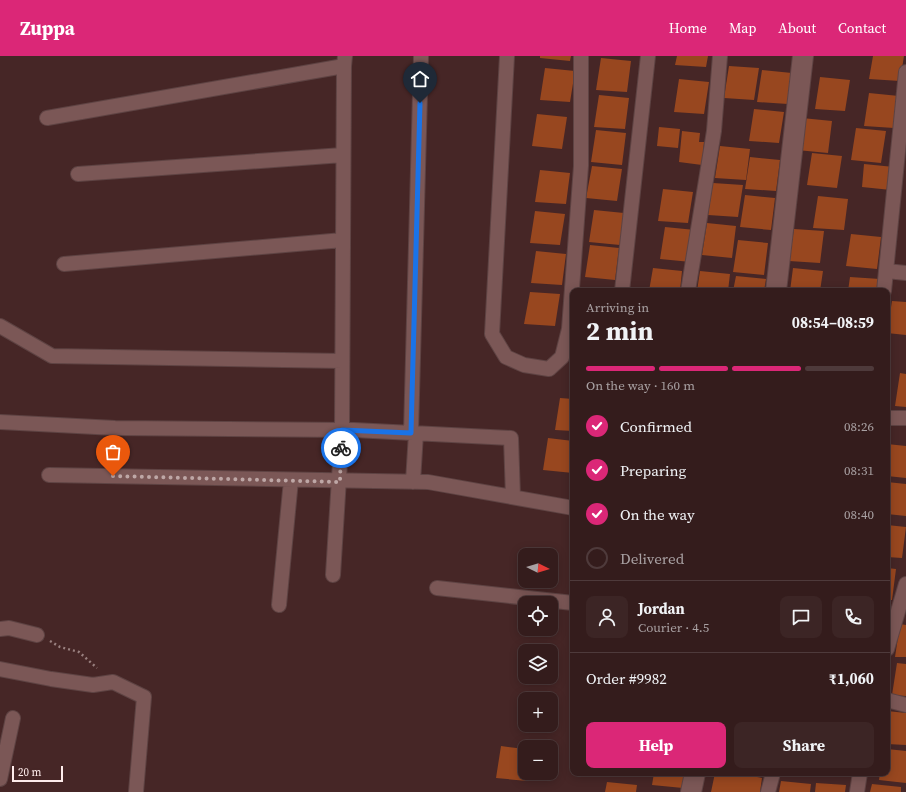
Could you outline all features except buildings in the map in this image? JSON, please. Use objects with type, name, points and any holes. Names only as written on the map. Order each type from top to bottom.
[{"type":"street","points":[[413,482],[421,56]]},
{"type":"street","points":[[507,56],[492,334],[506,356],[524,365],[549,369],[562,357],[569,329],[570,315]]},
{"type":"street","points":[[572,288],[581,166],[581,56]]},
{"type":"street","points":[[622,288],[648,56]]},
{"type":"street","points":[[688,288],[714,131],[720,56]]},
{"type":"street","points":[[776,288],[803,56]]},
{"type":"street","points":[[47,118],[345,61],[343,155],[342,430],[340,482],[333,575]]},
{"type":"street","points":[[884,288],[906,72]]},
{"type":"street","points":[[78,174],[343,155]]},
{"type":"street","points":[[64,264],[343,240]]},
{"type":"street","points":[[887,271],[906,273]]},
{"type":"street","points":[[0,326],[52,356],[342,361]]},
{"type":"street","points":[[890,418],[906,418]]},
{"type":"street","points":[[0,422],[115,428],[342,430],[511,438],[513,497]]},
{"type":"street","points":[[50,475],[340,482],[428,482],[570,507]]},
{"type":"street","points":[[279,606],[291,480]]},
{"type":"street","points":[[890,639],[906,584]]},
{"type":"street","points":[[437,588],[570,603]]},
{"type":"street","points":[[0,629],[9,628],[37,635]]},
{"type":"street","points":[[0,669],[51,680],[94,685],[113,682],[144,697],[136,792]]},
{"type":"street","points":[[890,701],[906,705]]},
{"type":"street","points":[[0,779],[13,718]]},
{"type":"street","points":[[691,792],[694,776]]},
{"type":"street","points":[[768,792],[771,776]]},
{"type":"street","points":[[856,792],[859,776]]},
{"type":"path","points":[[37,635],[60,647],[79,652],[113,682]]},
{"type":"way so far","points":[[113,476],[340,482],[341,448]]},
{"type":"route","points":[[341,448],[342,430],[411,433],[420,103]]}]
